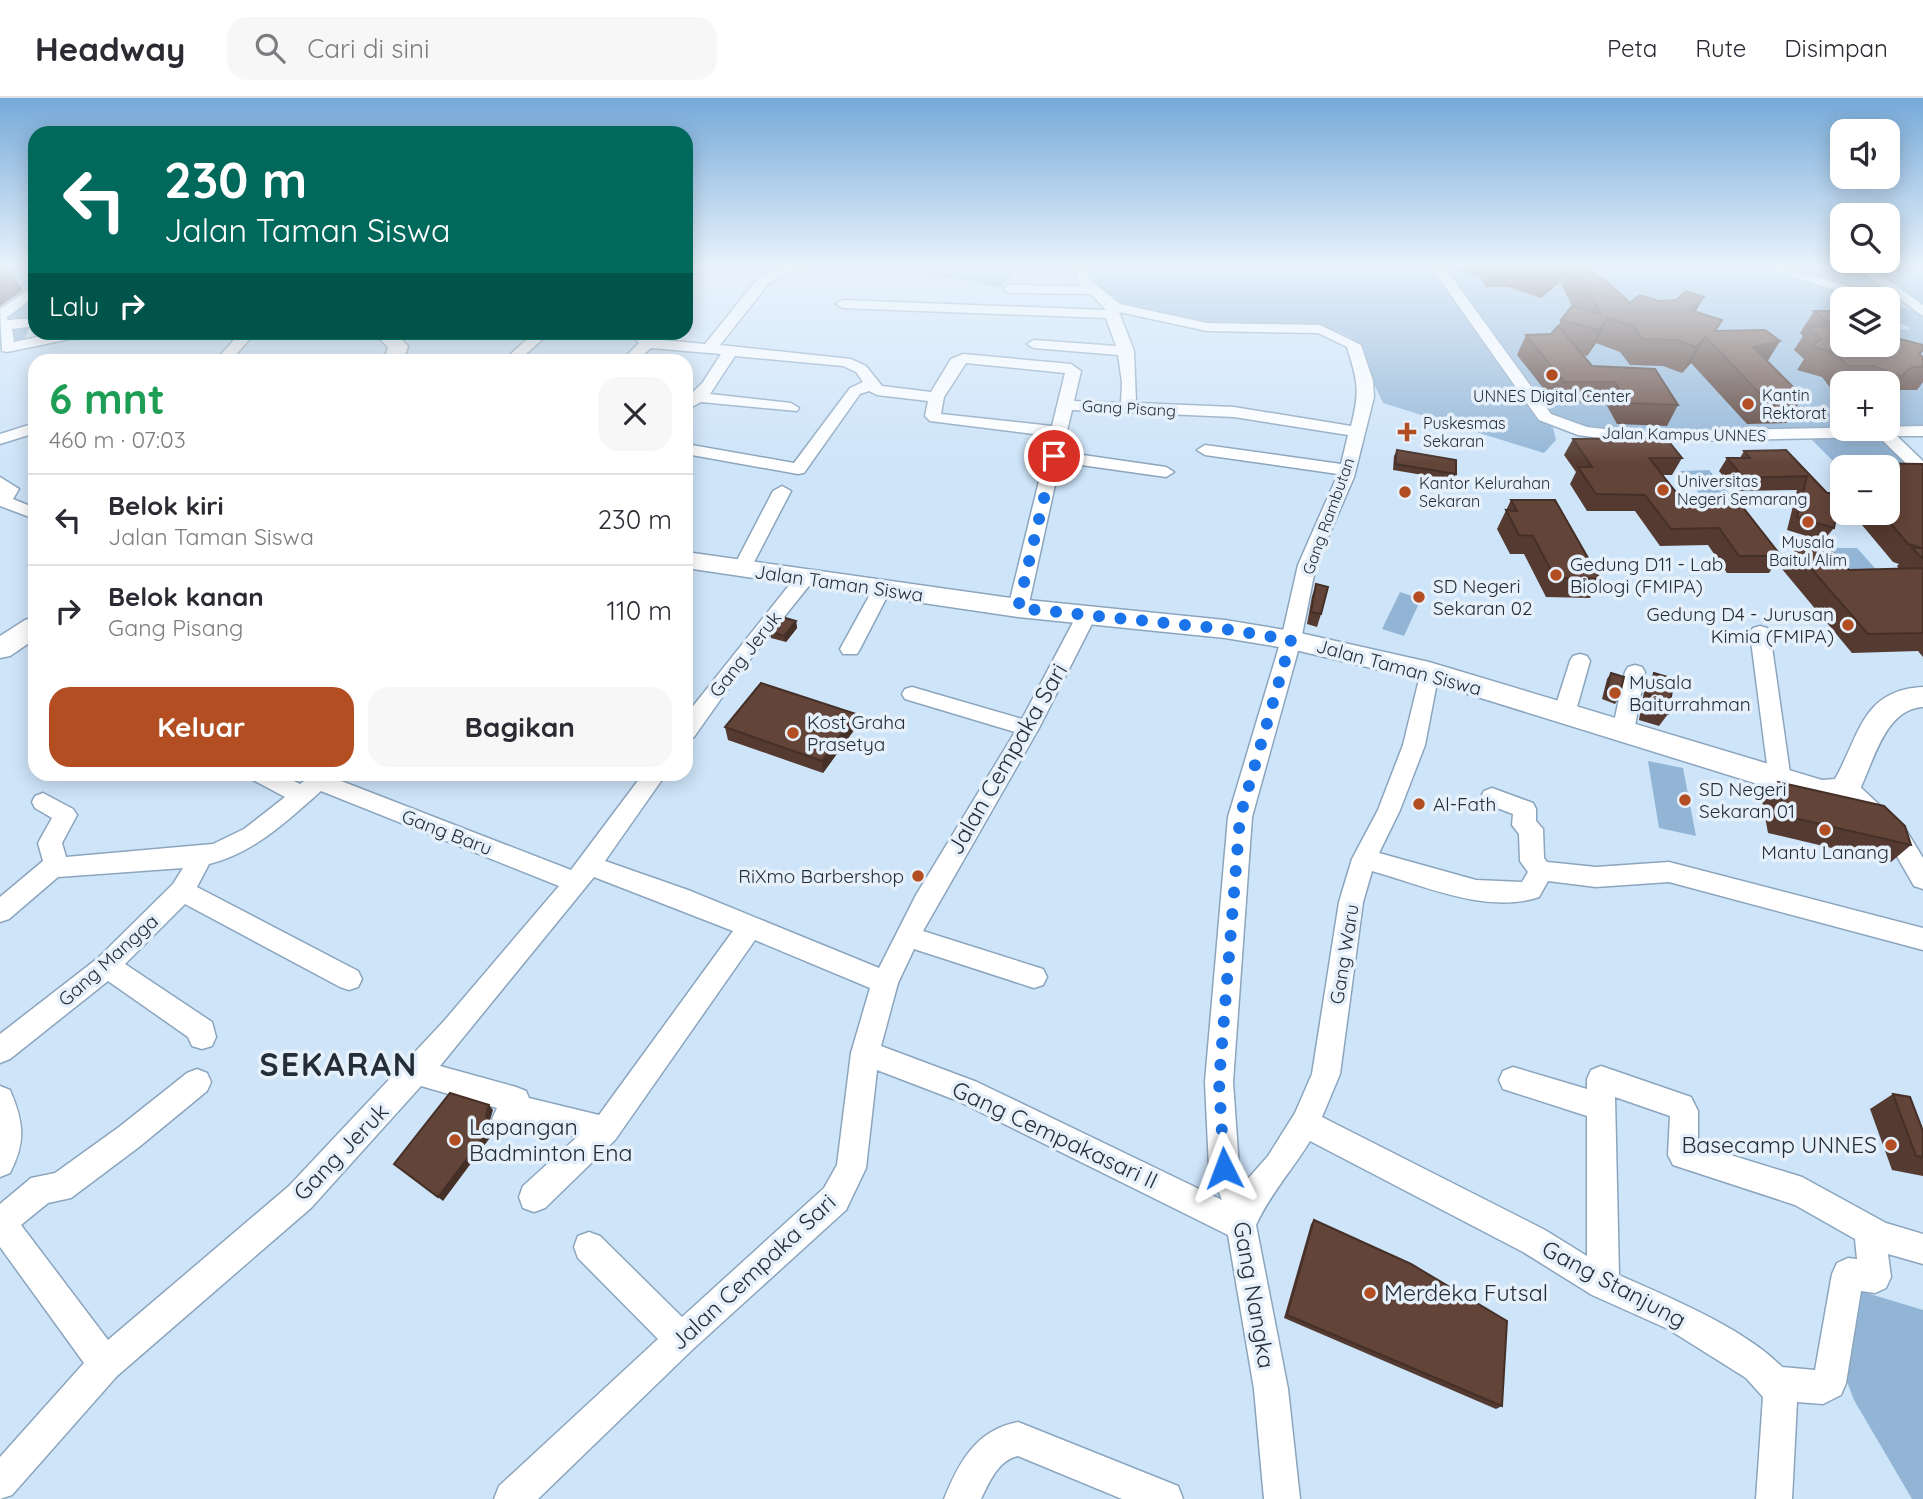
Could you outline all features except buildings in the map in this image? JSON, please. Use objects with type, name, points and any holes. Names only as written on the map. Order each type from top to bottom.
[{"type":"main road","name":"Jalan Taman Siswa","points":[[693,561],[1018,608],[1225,629],[1291,640],[1429,672],[1822,792],[1836,792],[1846,787]]},
{"type":"main road","points":[[0,649],[28,632]]},
{"type":"main road","points":[[1846,787],[1863,747],[1894,702],[1910,696],[1923,698]]},
{"type":"street","points":[[710,348],[722,333]]},
{"type":"street","points":[[1121,333],[1131,377],[1128,408]]},
{"type":"street","name":"Gang Rambutan","points":[[1291,640],[1307,565],[1348,470],[1366,397],[1354,346],[1330,333]]},
{"type":"street","name":"Jalan Kampus UNNES","points":[[1486,333],[1545,417],[1552,422],[1584,432],[1630,437],[1830,433]]},
{"type":"street","points":[[4,349],[46,340]]},
{"type":"street","points":[[229,354],[242,340]]},
{"type":"street","points":[[518,354],[535,340]]},
{"type":"street","points":[[656,340],[846,362],[861,369],[872,384],[882,391],[936,397]]},
{"type":"street","points":[[1034,344],[1127,351]]},
{"type":"street","points":[[693,401],[731,350]]},
{"type":"street","points":[[1059,432],[936,418],[933,416],[936,397],[956,362],[969,357],[1072,369],[1066,405]]},
{"type":"street","points":[[693,450],[798,469],[855,391],[872,384]]},
{"type":"street","points":[[693,402],[791,408]]},
{"type":"street","name":"Gang Pisang","points":[[1018,608],[1066,405],[1234,412],[1357,432]]},
{"type":"street","points":[[0,439],[28,430]]},
{"type":"street","name":"Jalan Kampus UNNES","points":[[1900,432],[1923,431]]},
{"type":"street","points":[[1892,441],[1923,470]]},
{"type":"street","points":[[1205,450],[1348,470]]},
{"type":"street","points":[[1054,456],[1166,472]]},
{"type":"street","points":[[0,482],[10,489],[2,501],[28,511]]},
{"type":"street","points":[[743,569],[782,491]]},
{"type":"street","name":"Gang Jeruk","points":[[693,721],[805,578]]},
{"type":"street","points":[[850,649],[882,589]]},
{"type":"street","name":"Jalan Cempaka Sari","points":[[512,1499],[681,1339],[835,1199],[851,1168],[865,1052],[885,982],[906,936],[1028,728],[1086,616]]},
{"type":"street","points":[[1760,633],[1780,780]]},
{"type":"street","name":"Gang Nangka","points":[[1282,1499],[1270,1389],[1236,1196],[1224,1168],[1219,1082],[1240,817],[1291,640]]},
{"type":"street","points":[[1564,713],[1580,661]]},
{"type":"street","name":"Gang Waru","points":[[1241,1225],[1255,1193],[1278,1166],[1305,1123],[1326,1073],[1351,902],[1364,859],[1389,810],[1414,745],[1429,672]]},
{"type":"street","points":[[1623,731],[1635,672]]},
{"type":"street","points":[[912,694],[1028,728]]},
{"type":"street","name":"Gang Jeruk","points":[[0,1483],[105,1364],[300,1197],[416,1072],[582,873],[650,781]]},
{"type":"street","points":[[0,912],[50,869],[57,867],[201,857],[234,847],[315,783]]},
{"type":"street","name":"Gang Baru","points":[[315,783],[582,873],[751,926],[885,982]]},
{"type":"street","points":[[1846,787],[1898,837],[1923,879]]},
{"type":"street","points":[[1492,797],[1524,809],[1524,825],[1531,829],[1532,861],[1541,871],[1584,877],[1620,877],[1653,870],[1669,872],[1923,939]]},
{"type":"street","points":[[43,802],[63,811],[65,815],[50,843],[57,867]]},
{"type":"street","points":[[1898,837],[1923,842]]},
{"type":"street","name":"Gang Mangga","points":[[0,1050],[107,966],[183,891],[201,857]]},
{"type":"street","points":[[1364,859],[1489,892],[1530,890],[1541,871]]},
{"type":"street","points":[[183,891],[349,979]]},
{"type":"street","points":[[534,1197],[605,1130],[751,926]]},
{"type":"street","points":[[906,936],[1034,977]]},
{"type":"street","points":[[107,966],[202,1031],[202,1037]]},
{"type":"street","name":"Gang Cempakasari II","points":[[865,1052],[967,1091],[1241,1225]]},
{"type":"street","points":[[416,1072],[516,1100],[518,1102],[510,1114],[605,1130]]},
{"type":"street","points":[[1513,1080],[1681,1107],[1684,1111],[1683,1155],[1802,1192],[1869,1231],[1923,1249]]},
{"type":"street","points":[[105,1364],[0,1223],[42,1189],[60,1187],[129,1137],[197,1082]]},
{"type":"street","points":[[1601,1093],[1603,1284]]},
{"type":"street","points":[[0,1099],[10,1138],[9,1147],[0,1163]]},
{"type":"street","name":"Gang Stanjung","points":[[1305,1123],[1534,1241],[1603,1284],[1679,1318],[1758,1366],[1774,1383]]},
{"type":"street","points":[[1774,1499],[1781,1411],[1774,1383],[1823,1387],[1829,1383],[1848,1275],[1875,1276],[1869,1231]]},
{"type":"street","points":[[589,1247],[681,1339]]},
{"type":"street","points":[[962,1499],[984,1457],[1005,1440],[1018,1439],[1165,1499]]},
{"type":"shaded area","points":[[0,333],[27,333],[24,340],[0,347]]},
{"type":"shaded area","points":[[1341,333],[1482,333],[1542,418],[1553,427],[1556,440],[1544,453],[1383,403],[1353,339]]},
{"type":"shaded area","points":[[1492,333],[1830,333],[1830,357],[1900,357],[1900,333],[1923,333],[1923,430],[1900,430],[1900,371],[1830,371],[1830,431],[1628,434],[1586,430],[1551,417]]},
{"type":"shaded area","points":[[1808,436],[1830,436],[1830,441],[1888,441],[1923,473],[1900,469],[1900,455],[1830,455],[1830,458]]},
{"type":"shaded area","points":[[1709,470],[1742,508],[1712,508],[1680,471]]},
{"type":"shaded area","points":[[1811,548],[1857,548],[1882,576],[1835,577]]},
{"type":"shaded area","points":[[1400,592],[1421,599],[1404,636],[1382,629]]},
{"type":"shaded area","points":[[1648,761],[1683,768],[1696,836],[1659,828]]},
{"type":"shaded area","points":[[1850,1288],[1923,1310],[1923,1499],[1912,1499],[1854,1400],[1833,1344]]},
{"type":"place","name":"UNNES Digital Center","points":[[1552,375]]},
{"type":"place","name":"Kantin Rektorat","points":[[1748,404]]},
{"type":"place","name":"Puskesmas Sekaran","points":[[1407,432]]},
{"type":"place","name":"Universitas Negeri Semarang","points":[[1663,490]]},
{"type":"place","name":"Kantor Kelurahan Sekaran","points":[[1405,492]]},
{"type":"place","name":"Musala Baitul Alim","points":[[1808,522]]},
{"type":"place","name":"Gedung D11 - Lab Biologi (FMIPA)","points":[[1556,575]]},
{"type":"place","name":"SD Negeri Sekaran 02","points":[[1419,597]]},
{"type":"place","name":"Gedung D4 - Jurusan Kimia (FMIPA)","points":[[1848,625]]},
{"type":"place","name":"Musala Baiturrahman","points":[[1615,693]]},
{"type":"place","name":"Kost Graha Prasetya","points":[[793,733]]},
{"type":"place","name":"SD Negeri Sekaran 01","points":[[1685,800]]},
{"type":"place","name":"Al-Fath","points":[[1419,804]]},
{"type":"place","name":"Mantu Lanang","points":[[1825,830]]},
{"type":"place","name":"RiXmo Barbershop","points":[[918,876]]},
{"type":"place","name":"Lapangan Badminton Ena","points":[[455,1140]]},
{"type":"place","name":"Basecamp UNNES","points":[[1891,1145]]},
{"type":"place","name":"Merdeka Futsal","points":[[1370,1293]]},
{"type":"district","name":"SEKARAN","points":[[339,1065]]},
{"type":"route","points":[[1054,456],[1018,608],[1114,620],[1225,629],[1291,640],[1240,817],[1219,1082],[1224,1168]]}]
